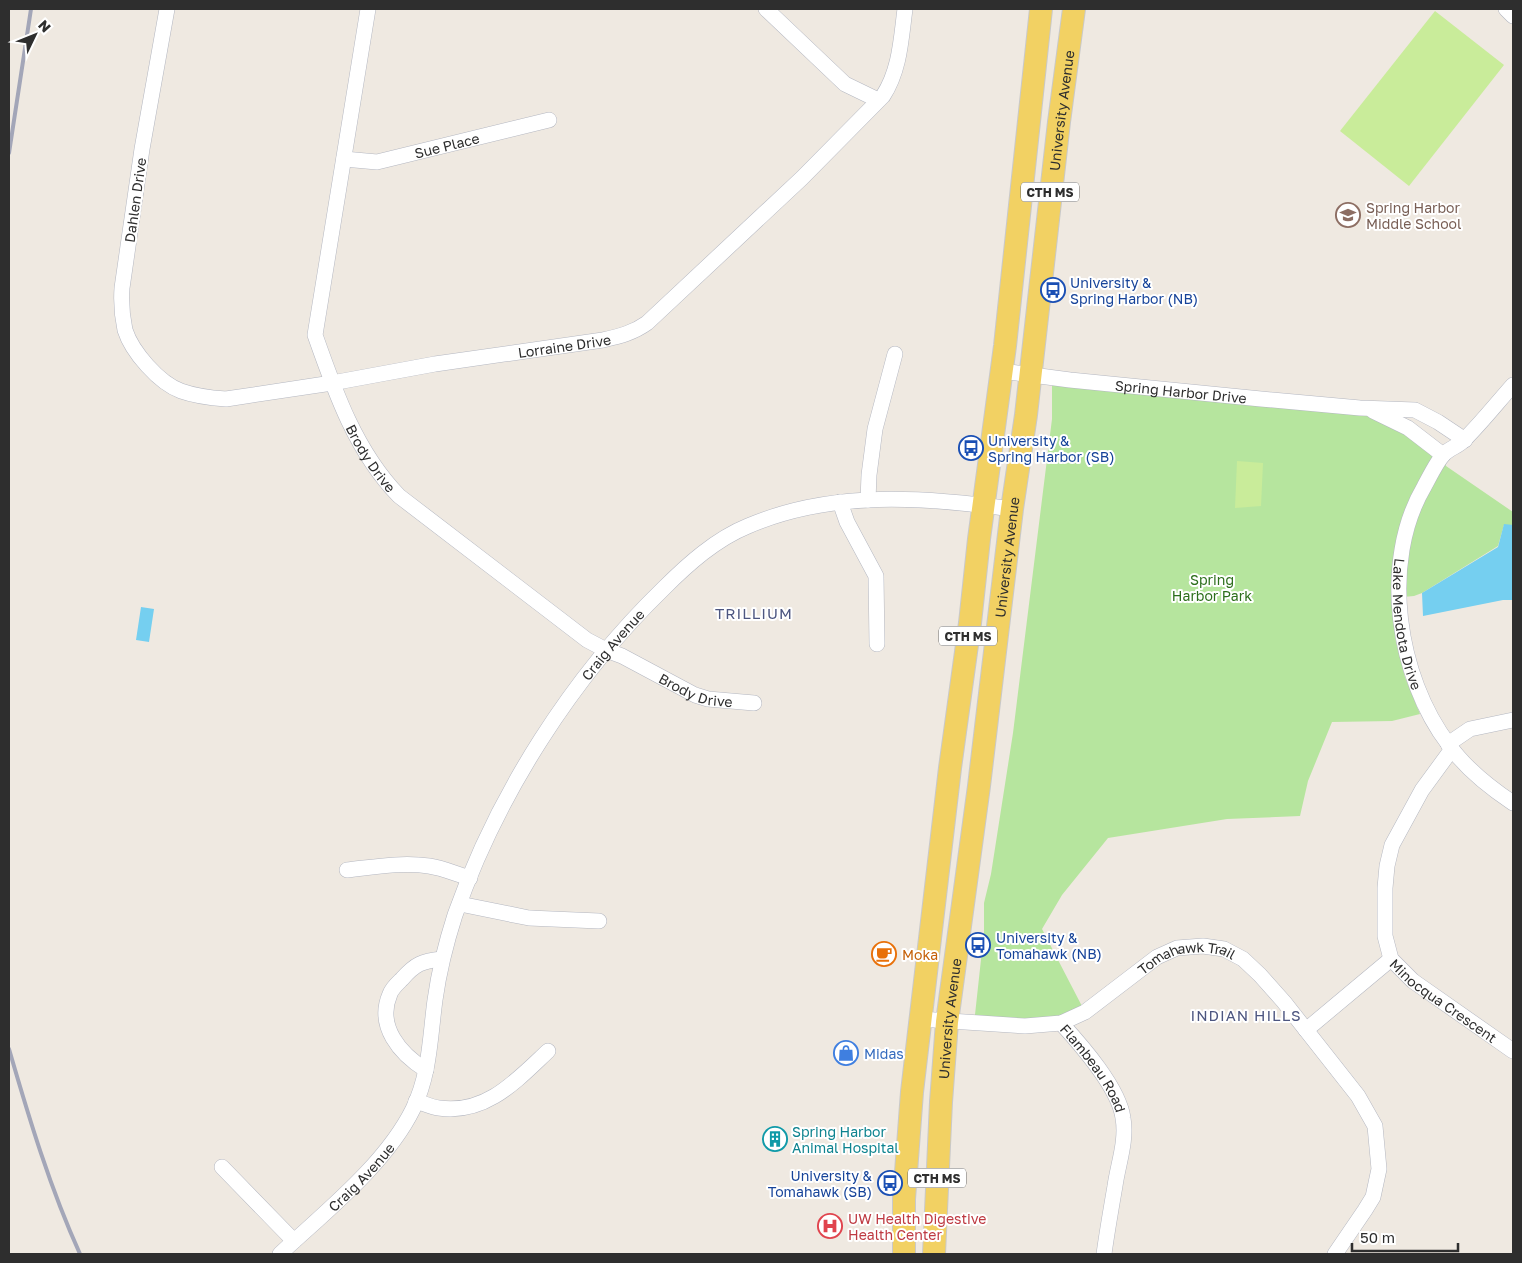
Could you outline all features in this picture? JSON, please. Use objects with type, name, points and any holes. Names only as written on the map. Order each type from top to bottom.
[{"type":"main road","name":"University Avenue","points":[[904,1254],[904,1200],[920,1019],[950,768],[1002,371],[1041,9]]},
{"type":"main road","name":"University Avenue","points":[[934,1254],[936,1185],[947,1022],[979,786],[1074,9]]},
{"type":"main road","points":[[940,850],[947,856],[951,866],[952,920],[956,959]]},
{"type":"main road","points":[[912,1095],[916,1109],[918,1137],[915,1166],[921,1179],[930,1185],[936,1185]]},
{"type":"street","name":"Dahlen Drive","points":[[162,379],[132,346],[121,308],[142,149],[167,9]]},
{"type":"street","name":"Brody Drive","points":[[368,9],[315,335],[332,383],[352,427],[378,472],[400,496],[587,640],[622,656],[695,695],[708,699],[754,703]]},
{"type":"street","points":[[766,9],[844,84],[878,100]]},
{"type":"street","name":"Lorraine Drive","points":[[162,379],[180,391],[211,398],[226,399],[332,383],[435,364],[603,340],[636,331],[647,323],[802,178],[878,100],[891,84],[898,62],[905,9]]},
{"type":"street","points":[[1506,9],[1513,16]]},
{"type":"street","name":"Sue Place","points":[[344,158],[377,162],[549,120]]},
{"type":"street","points":[[868,500],[875,429],[895,354]]},
{"type":"street","name":"Spring Harbor Drive","points":[[1002,371],[1360,408],[1415,410],[1438,422],[1465,440]]},
{"type":"street","name":"Lake Mendota Drive","points":[[1513,385],[1465,440],[1444,454],[1422,488],[1402,545],[1400,600],[1405,649],[1412,675],[1426,706],[1450,747],[1487,785],[1513,803]]},
{"type":"street","name":"Spring Harbor Drive","points":[[1360,408],[1376,411],[1408,428],[1444,454]]},
{"type":"street","name":"Craig Avenue","points":[[280,1254],[376,1164],[412,1110],[421,1089],[426,1070],[442,959],[460,904],[492,827],[515,785],[554,722],[606,650],[636,615],[680,572],[716,544],[745,527],[773,516],[805,507],[868,500],[916,499],[1012,508]]},
{"type":"street","points":[[840,502],[847,522],[876,576],[877,644]]},
{"type":"street","points":[[1450,747],[1470,730],[1513,720]]},
{"type":"street","name":"Minocqua Crescent","points":[[1450,747],[1422,790],[1392,846],[1387,866],[1384,914],[1385,936],[1391,959],[1413,981],[1513,1052]]},
{"type":"street","points":[[347,870],[388,866],[427,866],[442,868],[470,878]]},
{"type":"street","points":[[460,904],[529,918],[599,921]]},
{"type":"street","name":"Tomahawk Trail","points":[[1061,1024],[1085,1012],[1157,957],[1177,948],[1203,946],[1224,949],[1243,959],[1266,982],[1306,1030],[1358,1096],[1375,1126],[1379,1169],[1373,1197],[1335,1254]]},
{"type":"street","points":[[426,1070],[410,1060],[396,1042],[388,1029],[386,1010],[390,992],[412,967],[424,960],[442,959]]},
{"type":"street","points":[[1306,1030],[1391,959]]},
{"type":"street","name":"Flambeau Road","points":[[920,1019],[1025,1026],[1061,1024],[1110,1085],[1118,1100],[1123,1118],[1124,1140],[1104,1254]]},
{"type":"street","points":[[416,1101],[436,1108],[452,1109],[483,1103],[500,1094],[548,1050]]},
{"type":"street","points":[[222,1167],[294,1241]]},
{"type":"green space","points":[[1435,11],[1504,65],[1409,186],[1340,131]]},
{"type":"green space","name":"Spring Harbor Park","points":[[1052,378],[1360,408],[1443,455],[1446,466],[1513,512],[1513,525],[1504,525],[1498,546],[1422,593],[1414,596],[1392,598],[1396,642],[1405,677],[1420,714],[1392,721],[1332,722],[1308,781],[1300,816],[1227,819],[1108,838],[1062,895],[1042,929],[1085,1012],[1061,1023],[974,1024],[984,932],[984,903],[991,874],[1013,733],[1052,419]]},
{"type":"green space","points":[[1237,461],[1263,463],[1261,506],[1235,508]]},
{"type":"water","points":[[1504,524],[1513,525],[1513,600],[1503,600],[1423,616],[1422,593],[1498,547]]},
{"type":"water","points":[[141,607],[154,609],[149,642],[136,640]]},
{"type":"railway","points":[[9,153],[31,9]]},
{"type":"railway","points":[[9,1049],[32,1127],[80,1254]]},
{"type":"place","name":"Spring Harbor Middle School","points":[[1348,215]]},
{"type":"place","name":"University & Spring Harbor (NB)","points":[[1053,290]]},
{"type":"place","name":"University & Spring Harbor (SB)","points":[[971,448]]},
{"type":"place","name":"University & Tomahawk (NB)","points":[[978,945]]},
{"type":"place","name":"Moka","points":[[884,954]]},
{"type":"place","name":"Midas","points":[[846,1053]]},
{"type":"place","name":"Spring Harbor Animal Hospital","points":[[775,1139]]},
{"type":"place","name":"University & Tomahawk (SB)","points":[[890,1183]]},
{"type":"place","name":"UW Health Digestive Health Center","points":[[830,1226]]},
{"type":"district","name":"TRILLIUM","points":[[754,613]]},
{"type":"district","name":"INDIAN HILLS","points":[[1246,1015]]}]
